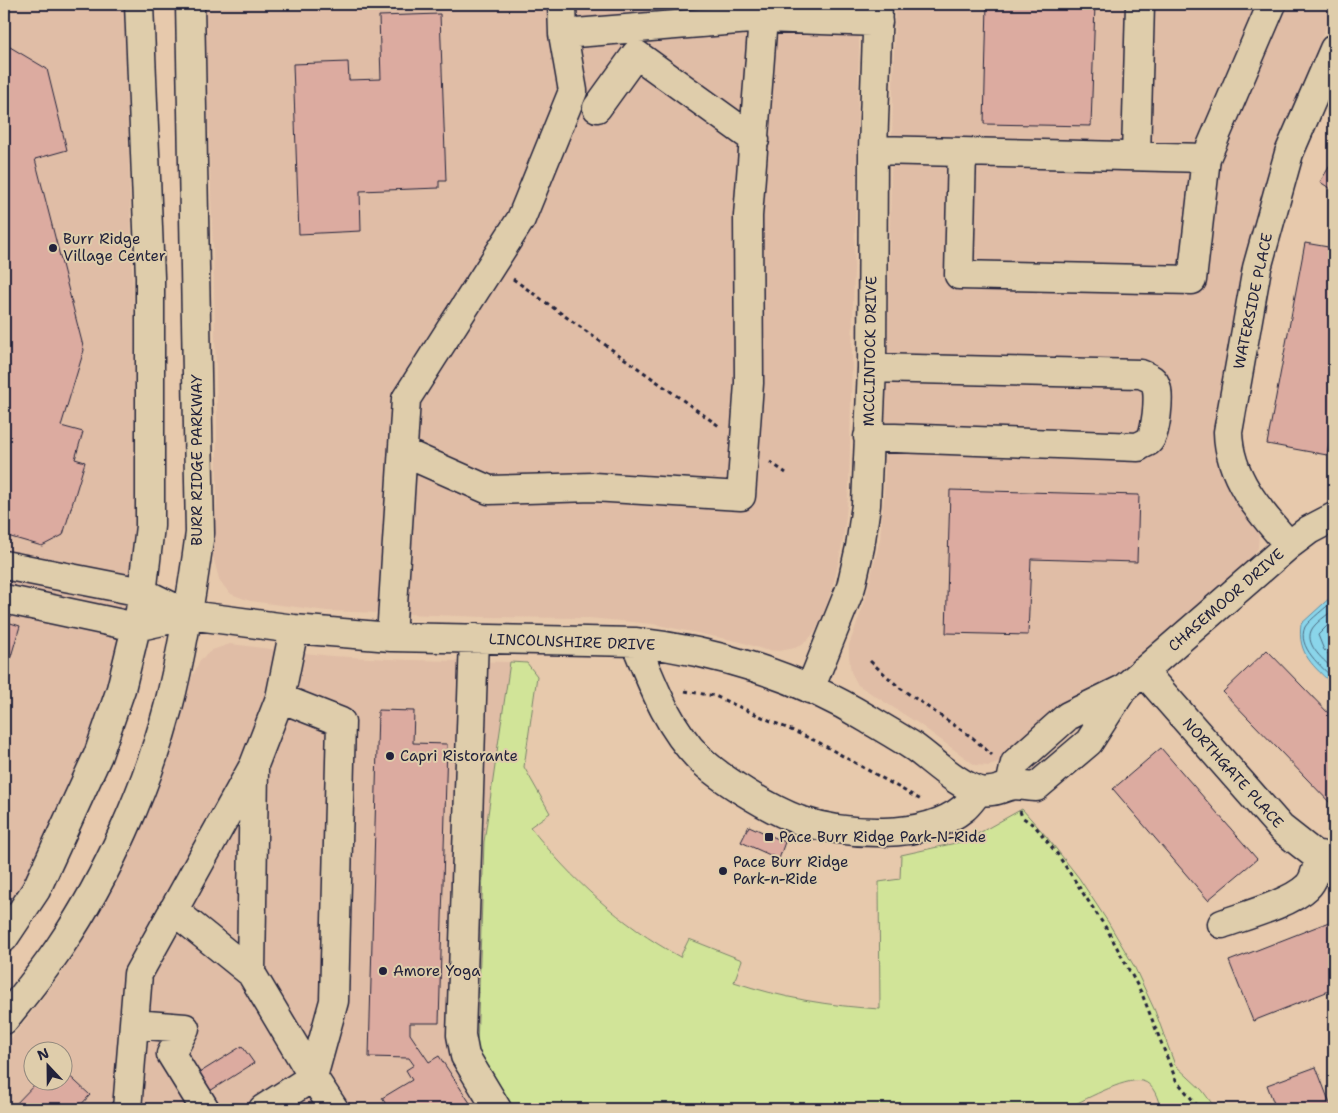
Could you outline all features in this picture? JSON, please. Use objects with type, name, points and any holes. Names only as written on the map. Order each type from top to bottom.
[{"type":"street","points":[[4,938],[36,890],[98,755],[121,689],[136,628],[142,592],[150,526],[150,277],[138,4]]},
{"type":"street","name":"BURR RIDGE PARKWAY","points":[[4,1020],[61,945],[108,864],[138,797],[168,709],[189,615],[200,533],[190,4]]},
{"type":"street","points":[[391,637],[406,399],[521,219],[572,91],[563,34],[562,4]]},
{"type":"street","points":[[1136,156],[1140,4]]},
{"type":"street","points":[[962,152],[959,275],[1192,280],[1206,158],[1272,4]]},
{"type":"street","points":[[563,34],[763,11],[878,13]]},
{"type":"street","points":[[402,452],[489,490],[592,487],[741,496],[749,382],[748,216],[763,11]]},
{"type":"street","name":"MCCLINTOCK DRIVE","points":[[810,690],[851,587],[866,505],[872,368],[873,150],[878,13]]},
{"type":"street","name":"WATERSIDE PLACE","points":[[1289,546],[1262,514],[1241,482],[1230,459],[1228,432],[1260,258],[1289,153],[1334,49]]},
{"type":"street","points":[[597,108],[636,54],[755,140]]},
{"type":"street","points":[[873,150],[1206,158]]},
{"type":"street","points":[[868,437],[1138,446],[1149,441],[1154,432],[1158,393],[1152,378],[1141,374],[872,368]]},
{"type":"street","name":"CHASEMOOR DRIVE","points":[[1010,786],[1036,787],[1089,742],[1123,689],[1289,546],[1309,530],[1334,517]]},
{"type":"street","name":"LINCOLNSHIRE DRIVE","points":[[4,565],[142,592],[189,615],[294,629],[391,637],[635,642],[710,655],[757,669],[810,690],[865,717],[912,746],[963,783],[979,791]]},
{"type":"street","name":"LINCOLNSHIRE DRIVE","points":[[4,599],[136,628],[189,615]]},
{"type":"street","points":[[127,1109],[138,974],[254,765],[280,698],[294,629]]},
{"type":"street","points":[[474,638],[460,1035],[465,1056],[497,1109]]},
{"type":"street","points":[[635,642],[668,717],[699,758],[718,775],[798,820],[848,831],[888,832],[922,828],[964,808],[979,791],[996,792],[1010,786]]},
{"type":"street","name":"NORTHGATE PLACE","points":[[1144,671],[1281,828],[1300,844],[1327,857]]},
{"type":"street","points":[[263,1109],[313,1077],[334,1001],[341,722],[280,698]]},
{"type":"street","points":[[251,973],[254,765]]},
{"type":"street","points":[[1222,924],[1276,905],[1308,887],[1327,857]]},
{"type":"street","points":[[173,910],[251,973],[334,1109]]},
{"type":"street","points":[[134,1024],[185,1028],[171,1054],[205,1109]]},
{"type":"path","points":[[510,276],[726,431]]},
{"type":"path","points":[[766,459],[786,473]]},
{"type":"path","points":[[870,660],[900,688],[973,738],[996,759],[1010,786],[1022,817],[1035,826],[1058,855],[1108,930],[1142,994],[1176,1080],[1200,1109]]},
{"type":"path","points":[[685,691],[715,696],[818,742],[926,803]]},
{"type":"shaded area","name":"Burr Ridge Village Center","points":[[4,4],[124,4],[138,454],[135,532],[129,583],[120,637],[106,689],[76,776],[33,864],[4,915]]},
{"type":"shaded area","points":[[204,4],[860,4],[849,488],[843,541],[835,578],[823,616],[816,630],[807,641],[795,648],[779,651],[765,650],[741,642],[653,624],[589,618],[486,617],[327,611],[250,601],[231,594],[220,582],[213,557],[217,494],[217,414]]},
{"type":"shaded area","points":[[895,4],[1334,4],[1334,8],[1273,153],[1246,252],[1223,375],[1214,446],[1222,475],[1240,507],[1259,534],[1258,548],[1248,562],[1110,679],[1067,707],[1004,761],[989,766],[975,765],[919,724],[858,685],[851,672],[849,656],[849,645],[864,604],[880,540],[884,496]]},
{"type":"shaded area","points":[[230,644],[331,656],[510,662],[484,842],[477,1036],[481,1057],[514,1109],[4,1109],[4,1048],[61,974],[104,902],[158,785],[192,677],[200,660],[212,650]]},
{"type":"green space","points":[[510,662],[527,663],[537,676],[524,767],[550,813],[530,827],[563,865],[598,900],[658,944],[680,957],[689,939],[742,960],[734,982],[752,988],[842,1006],[880,1009],[879,882],[900,879],[901,855],[965,841],[1022,809],[1079,878],[1108,922],[1134,966],[1155,1011],[1175,1065],[1202,1090],[1216,1109],[1161,1109],[1155,1092],[1150,1085],[1142,1081],[1134,1081],[1114,1086],[1064,1109],[514,1109],[477,1047],[484,842]]},
{"type":"water","points":[[1334,594],[1334,686],[1308,659],[1304,652],[1300,635],[1301,624]]},
{"type":"building","points":[[987,4],[1095,4],[1091,126],[984,124]]},
{"type":"building","points":[[440,14],[446,181],[439,181],[439,188],[360,191],[361,231],[299,234],[293,64],[348,62],[349,80],[381,79],[379,16]]},
{"type":"building","points":[[10,47],[47,69],[67,150],[35,159],[84,350],[61,426],[83,432],[75,459],[85,462],[63,535],[42,546],[4,535],[4,48]]},
{"type":"building","points":[[1334,159],[1334,191],[1320,182]]},
{"type":"building","points":[[1305,243],[1334,248],[1334,417],[1327,455],[1267,444]]},
{"type":"building","points":[[950,490],[1139,495],[1137,562],[1031,559],[1028,635],[946,633]]},
{"type":"building","points":[[4,621],[20,626],[4,680]]},
{"type":"building","points":[[1267,650],[1334,719],[1334,807],[1223,692]]},
{"type":"building","points":[[378,710],[414,711],[413,743],[447,744],[439,1023],[410,1023],[410,1034],[429,1062],[439,1056],[474,1109],[389,1109],[382,1098],[412,1080],[406,1070],[414,1065],[409,1058],[369,1057]]},
{"type":"building","points":[[1161,748],[1257,859],[1208,900],[1113,789]]},
{"type":"building","points":[[749,826],[785,842],[779,859],[741,842]]},
{"type":"building","points":[[1334,920],[1334,989],[1253,1021],[1229,961]]},
{"type":"building","points":[[242,1046],[254,1063],[202,1096],[199,1073]]},
{"type":"building","points":[[1316,1067],[1332,1109],[1276,1109],[1267,1085]]},
{"type":"building","points":[[72,1078],[90,1095],[77,1109],[11,1109],[29,1090],[72,1090]]},
{"type":"place","name":"Burr Ridge Village Center","points":[[53,248]]},
{"type":"place","name":"Capri Ristorante","points":[[390,756]]},
{"type":"place","name":"Pace Burr Ridge Park-N-Ride","points":[[769,837]]},
{"type":"place","name":"Pace Burr Ridge Park-n-Ride","points":[[723,871]]},
{"type":"place","name":"Amore Yoga","points":[[383,971]]}]
